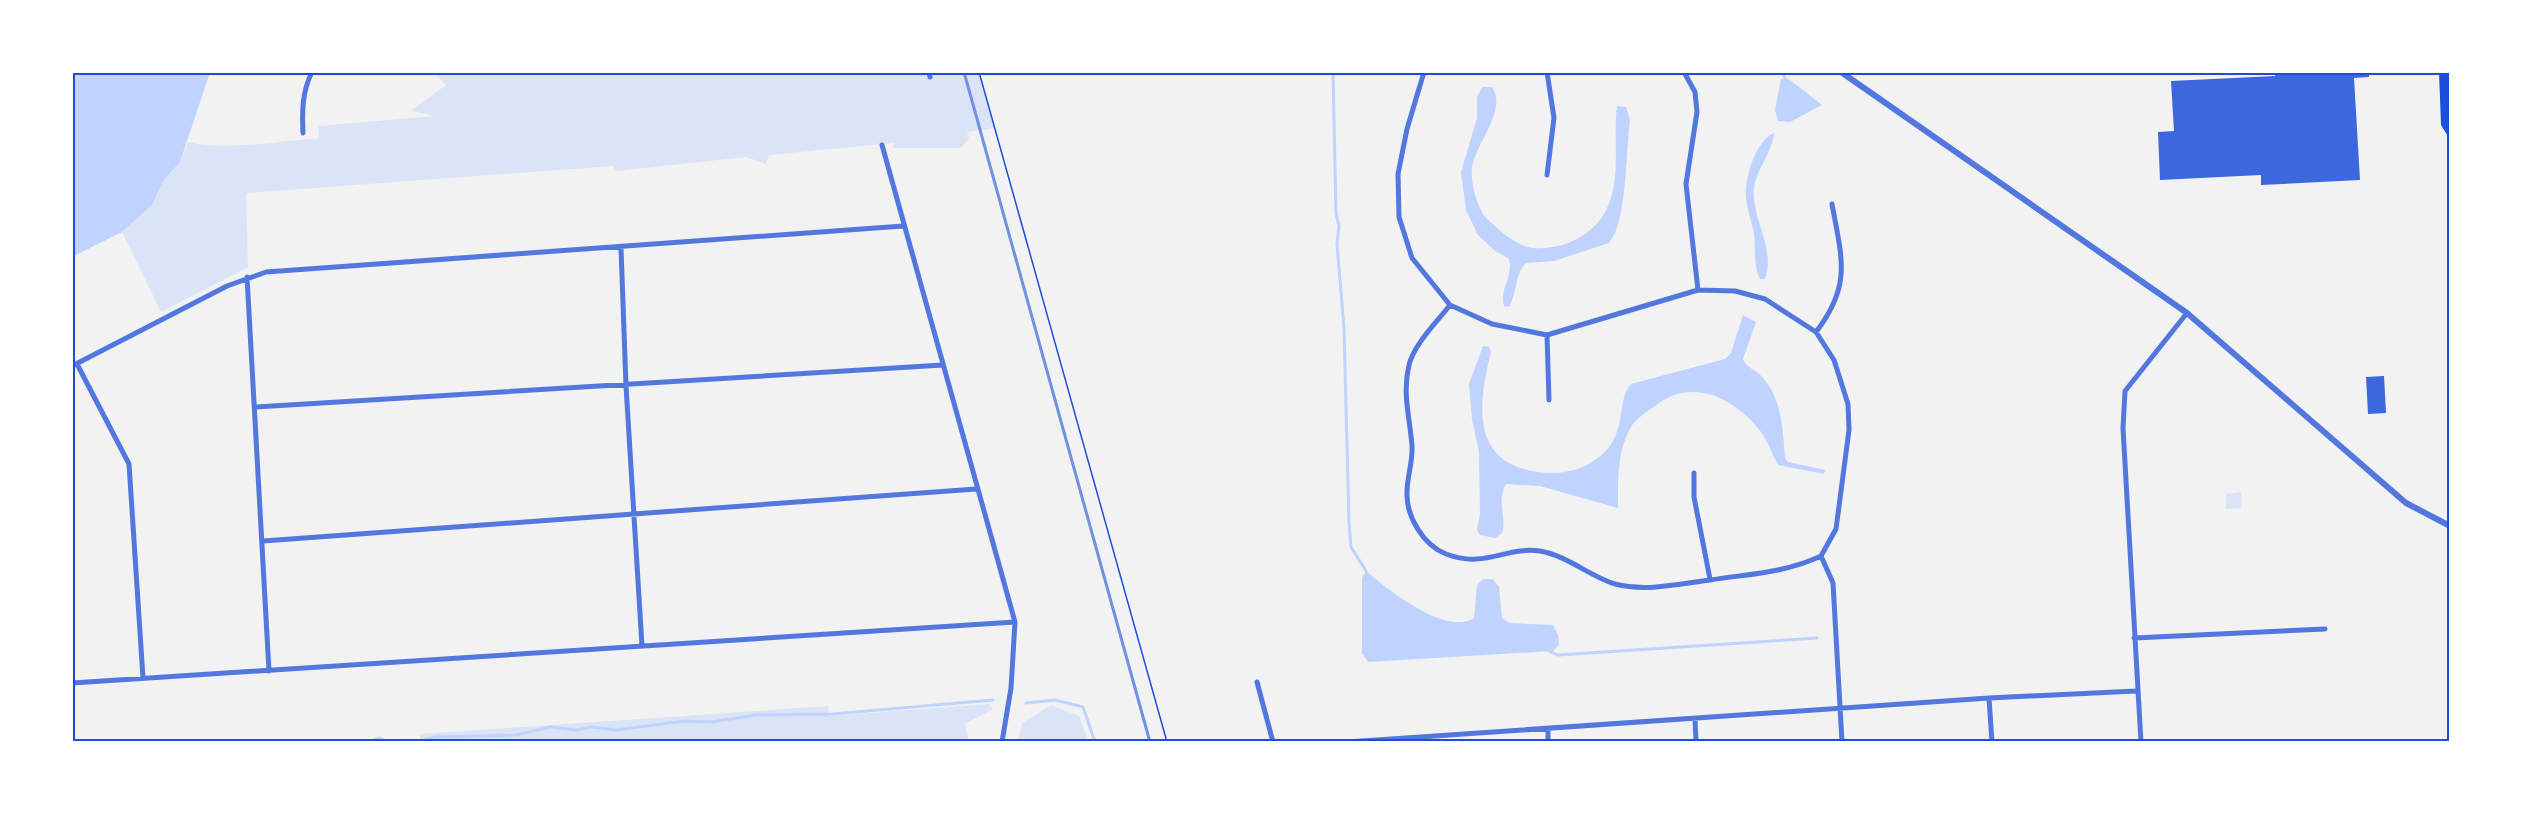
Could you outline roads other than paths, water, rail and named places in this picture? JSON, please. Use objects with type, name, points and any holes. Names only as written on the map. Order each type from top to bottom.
[{"type":"main road","points":[[2443,72],[2445,124],[2450,132]]},
{"type":"street","points":[[303,134],[302,106],[306,85],[312,72]]},
{"type":"street","points":[[1424,72],[1407,129],[1398,174],[1399,217],[1412,258],[1450,305],[1492,324],[1546,335],[1698,290],[1735,291],[1765,299],[1816,332],[1834,360],[1848,404],[1849,422],[1836,529],[1821,556],[1783,570],[1641,588],[1615,584],[1562,558],[1540,551],[1518,551],[1494,559],[1470,560],[1445,553],[1427,541],[1410,512],[1407,494],[1412,449],[1404,396],[1409,363],[1450,305]]},
{"type":"street","points":[[1547,72],[1554,118],[1547,174]]},
{"type":"street","points":[[1684,72],[1695,92],[1697,112],[1686,184],[1698,290]]},
{"type":"street","points":[[1841,72],[2187,313],[2406,503],[2450,526]]},
{"type":"street","points":[[882,145],[976,489],[1015,622],[1011,688],[1002,742]]},
{"type":"street","points":[[1816,332],[1830,314],[1840,288],[1842,261],[1832,204]]},
{"type":"street","points":[[143,678],[129,464],[75,365],[247,277],[290,269],[621,248],[903,226]]},
{"type":"street","points":[[621,248],[626,386],[642,646]]},
{"type":"street","points":[[247,277],[269,671]]},
{"type":"street","points":[[2140,742],[2123,428],[2125,391],[2187,313]]},
{"type":"street","points":[[1546,335],[1549,400]]},
{"type":"street","points":[[256,407],[943,365]]},
{"type":"street","points":[[1694,473],[1694,497],[1710,579]]},
{"type":"street","points":[[263,542],[976,489]]},
{"type":"street","points":[[1821,556],[1833,583],[1842,742]]},
{"type":"street","points":[[72,683],[1015,622]]},
{"type":"street","points":[[2134,638],[2325,629]]},
{"type":"street","points":[[1257,682],[1273,742]]},
{"type":"street","points":[[1347,742],[1989,698],[2136,691]]},
{"type":"street","points":[[1989,698],[1992,742]]},
{"type":"street","points":[[1695,719],[1696,742]]},
{"type":"street","points":[[1548,729],[1548,742]]},
{"type":"water","points":[[72,72],[210,72],[180,162],[163,181],[152,205],[122,232],[72,257]]},
{"type":"water","points":[[1781,79],[1789,79],[1822,105],[1790,122],[1778,121],[1775,110]]},
{"type":"water","points":[[1482,87],[1492,87],[1496,95],[1496,104],[1473,163],[1472,181],[1475,194],[1487,219],[1517,243],[1528,247],[1545,248],[1567,243],[1578,239],[1596,225],[1603,216],[1612,194],[1616,170],[1617,106],[1626,107],[1630,120],[1622,203],[1615,233],[1609,243],[1554,261],[1526,263],[1520,272],[1509,307],[1504,306],[1503,294],[1510,271],[1509,259],[1494,250],[1478,235],[1466,210],[1461,172],[1477,118],[1477,97]]},
{"type":"water","points":[[1774,133],[1754,189],[1755,208],[1768,258],[1765,279],[1760,279],[1756,268],[1754,234],[1746,190],[1752,161],[1762,143]]},
{"type":"water","points":[[1743,315],[1756,322],[1743,359],[1763,378],[1778,405],[1785,458],[1788,462],[1825,470],[1824,474],[1778,465],[1761,432],[1739,410],[1712,395],[1698,392],[1684,393],[1669,397],[1639,418],[1631,427],[1621,456],[1618,508],[1540,486],[1506,484],[1502,496],[1502,533],[1495,538],[1480,535],[1477,530],[1480,514],[1479,452],[1472,420],[1469,384],[1483,346],[1489,347],[1491,352],[1486,371],[1482,410],[1484,428],[1490,444],[1500,457],[1516,466],[1538,472],[1560,473],[1582,467],[1606,451],[1618,430],[1626,391],[1631,384],[1725,359],[1731,353]]},
{"type":"water","points":[[1366,571],[1402,599],[1418,608],[1449,621],[1462,622],[1474,618],[1477,585],[1483,579],[1493,579],[1499,587],[1502,618],[1510,623],[1553,625],[1558,635],[1559,645],[1553,651],[1368,662],[1362,653],[1362,578]]},
{"type":"waterway","points":[[1333,72],[1336,214],[1339,226],[1337,244],[1344,328],[1349,523],[1351,547],[1366,571]]},
{"type":"waterway","points":[[1783,72],[1785,79]]},
{"type":"waterway","points":[[1549,651],[1558,655],[1817,638]]},
{"type":"waterway","points":[[400,742],[408,740],[417,742],[436,737],[517,735],[550,727],[576,730],[592,727],[615,730],[685,721],[711,722],[756,715],[833,714],[993,700]]},
{"type":"waterway","points":[[1026,703],[1055,700],[1083,707],[1095,742]]},
{"type":"waterway","points":[[369,742],[380,738],[387,742]]},
{"type":"waterway","points":[[323,742],[329,742]]},
{"type":"railway","points":[[964,72],[1150,742]]}]
